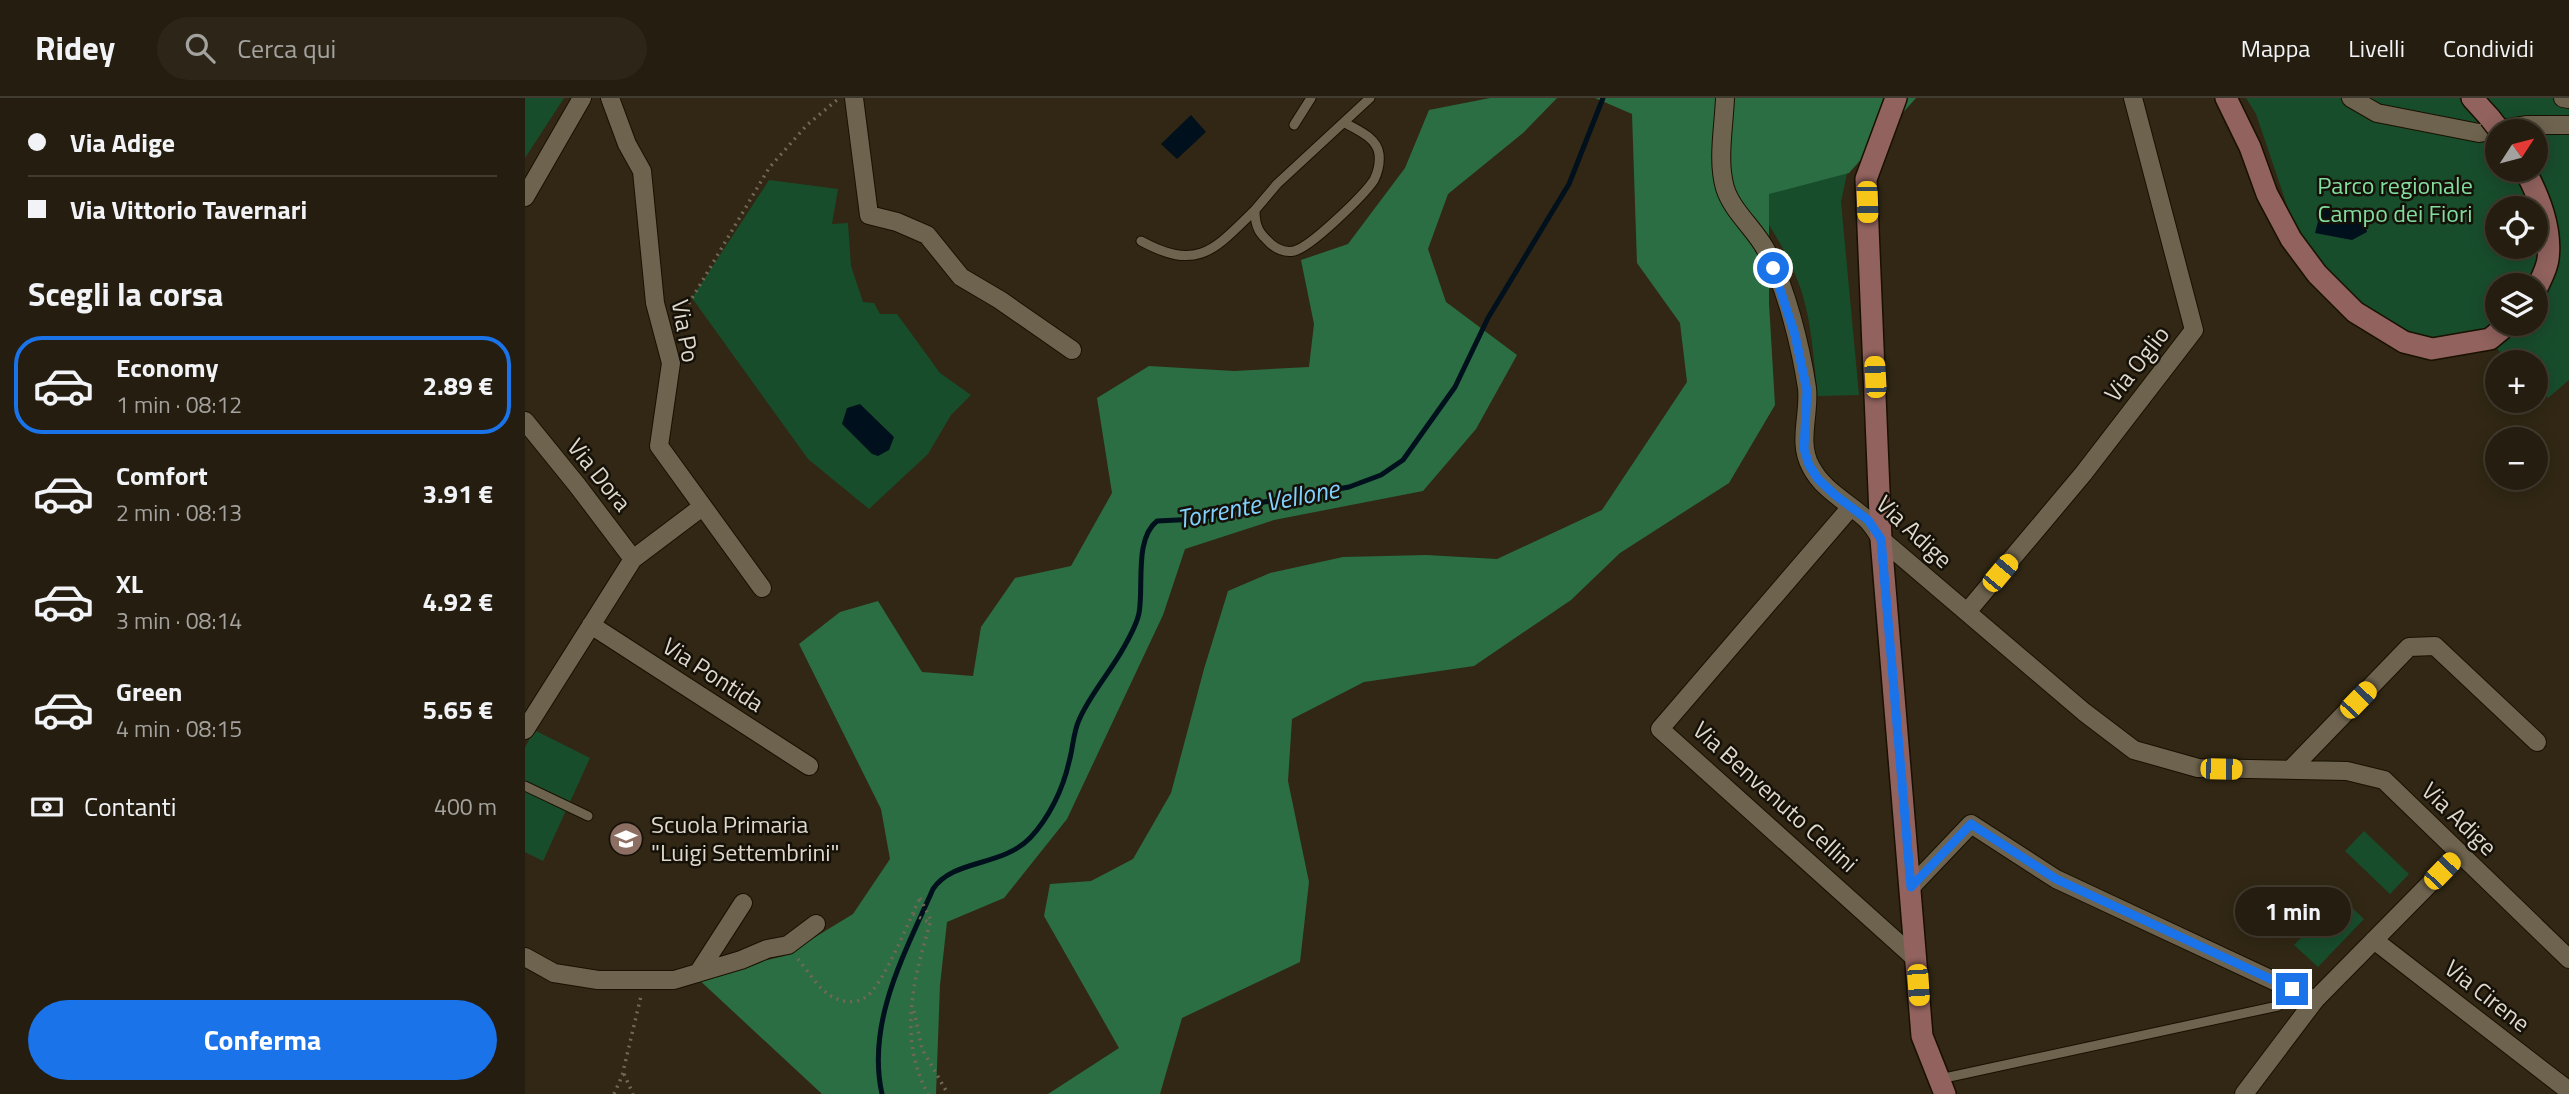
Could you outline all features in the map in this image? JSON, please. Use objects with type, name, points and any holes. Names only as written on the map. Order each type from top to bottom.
[{"type":"street","points":[[525,197],[582,98]]},
{"type":"street","name":"Via Po","points":[[610,98],[627,144],[642,172],[655,303],[671,363],[659,446],[762,588]]},
{"type":"street","points":[[854,98],[869,215],[897,222],[927,235],[961,277],[1000,300],[1072,350]]},
{"type":"street","name":"Via Adige","points":[[1725,98],[1722,176],[1726,192],[1766,250],[1784,298],[1807,391],[1804,449],[1809,465],[1818,479],[1868,520],[1881,539],[2084,712],[2134,750],[2198,768],[2347,771],[2384,780],[2569,959]]},
{"type":"street","points":[[1896,98],[1866,179],[1881,539],[1922,1037],[1942,1086]]},
{"type":"street","name":"Via Oglio","points":[[1967,612],[2083,474],[2194,330],[2133,98]]},
{"type":"street","points":[[2226,98],[2250,147],[2267,194],[2291,239],[2317,274],[2355,312],[2403,342],[2432,349],[2455,347],[2494,336]]},
{"type":"street","points":[[2351,98],[2377,113],[2479,133],[2526,125],[2569,125]]},
{"type":"street","points":[[2472,98],[2490,119]]},
{"type":"street","points":[[2563,98],[2569,99]]},
{"type":"street","points":[[2531,182],[2539,196],[2547,228],[2548,261],[2543,273]]},
{"type":"street","name":"Via Dora","points":[[525,421],[633,559]]},
{"type":"street","points":[[525,730],[633,559],[702,507]]},
{"type":"street","name":"Via Benvenuto Cellini","points":[[1851,507],[1660,729],[1916,959]]},
{"type":"street","name":"Via Pontida","points":[[591,625],[809,766]]},
{"type":"street","points":[[2290,770],[2409,647],[2435,646],[2537,742]]},
{"type":"street","points":[[1911,887],[1971,824],[2056,879],[2315,1000]]},
{"type":"street","points":[[2244,1094],[2315,1000],[2459,854]]},
{"type":"street","points":[[698,973],[743,903]]},
{"type":"street","points":[[525,957],[554,973],[598,980],[674,980],[741,960],[767,949],[788,945],[816,924]]},
{"type":"street","name":"Via Cirene","points":[[2374,940],[2569,1091]]},
{"type":"lane","points":[[1294,125],[1311,98]]},
{"type":"lane","points":[[1141,241],[1174,256],[1192,257],[1215,246],[1255,211],[1277,184],[1370,98]]},
{"type":"lane","points":[[1255,211],[1255,223],[1262,235],[1272,245],[1284,251],[1296,251],[1338,218],[1374,179],[1379,167],[1379,152],[1373,140],[1345,123]]},
{"type":"lane","points":[[525,786],[588,816]]},
{"type":"lane","points":[[1942,1086],[2278,1006]]},
{"type":"path","points":[[665,342],[769,167],[807,125],[842,98]]},
{"type":"path","points":[[788,945],[816,982],[833,998],[850,1002],[865,998],[877,985],[920,898],[930,923],[916,968],[909,1040],[928,1094]]},
{"type":"path","points":[[912,914],[930,923]]},
{"type":"path","points":[[614,1094],[623,1072],[645,980]]},
{"type":"path","points":[[913,1006],[922,1049],[948,1094]]},
{"type":"path","points":[[623,1072],[633,1094]]},
{"type":"green space","points":[[525,98],[564,98],[525,158]]},
{"type":"green space","points":[[1490,98],[1557,98],[1523,133],[1448,194],[1428,249],[1446,302],[1517,355],[1476,429],[1423,491],[1274,520],[1185,549],[1163,615],[1067,819],[1004,898],[947,922],[940,985],[936,1094],[822,1094],[696,977],[784,956],[853,914],[890,859],[881,809],[799,644],[840,612],[878,601],[922,672],[973,676],[981,627],[1015,578],[1071,566],[1112,493],[1097,398],[1149,366],[1234,371],[1309,367],[1314,324],[1301,260],[1348,244],[1405,168],[1429,110]]},
{"type":"green space","points":[[1595,98],[1916,98],[1849,173],[1769,194],[1769,303],[1775,405],[1729,483],[1620,553],[1571,600],[1474,666],[1364,682],[1292,719],[1288,781],[1309,882],[1300,962],[1182,1018],[1160,1094],[1048,1094],[1119,1048],[1044,916],[1050,884],[1091,881],[1133,859],[1171,793],[1228,591],[1270,573],[1343,557],[1426,555],[1497,559],[1602,510],[1687,382],[1680,323],[1637,263],[1632,114]]},
{"type":"green space","name":"Parco regionale Campo dei Fiori","points":[[2246,98],[2569,98],[2569,380],[2548,398],[2548,350],[2498,350],[2486,336],[2548,336],[2548,273],[2485,273],[2485,335],[2482,332],[2439,339],[2408,334],[2375,318],[2311,258],[2293,223],[2256,114]]},
{"type":"green space","points":[[1854,141],[1841,202],[1859,395],[1818,396],[1811,337],[1802,293],[1793,268],[1753,199]]},
{"type":"green space","points":[[769,180],[838,189],[832,224],[848,223],[851,266],[863,302],[874,303],[880,314],[897,314],[940,373],[971,395],[951,415],[928,454],[869,509],[808,459],[692,298]]},
{"type":"green space","points":[[534,730],[590,758],[543,861],[525,852],[525,748]]},
{"type":"green space","points":[[2364,831],[2409,874],[2390,894],[2345,851]]},
{"type":"green space","points":[[2341,897],[2364,919],[2318,967],[2294,945]]},
{"type":"water","points":[[1191,115],[1206,132],[1177,159],[1161,144]]},
{"type":"water","points":[[2322,206],[2348,214],[2360,211],[2367,232],[2352,240],[2315,233]]},
{"type":"water","points":[[860,404],[894,437],[889,450],[878,456],[872,454],[842,424],[847,408]]},
{"type":"waterway","name":"Torrente Vellone","points":[[882,1094],[878,1067],[884,1014],[900,963],[933,889],[953,872],[1019,847],[1037,830],[1049,812],[1066,772],[1079,720],[1137,622],[1141,564],[1145,539],[1150,529],[1157,521],[1198,519],[1253,504],[1349,487],[1381,475],[1403,460],[1455,387],[1488,318],[1569,184],[1603,98]]},
{"type":"place","name":"Scuola Primaria \"Luigi Settembrini\"","points":[[626,839]]},
{"type":"route","points":[[1773,268],[1795,335],[1807,391],[1804,449],[1809,465],[1818,479],[1835,495],[1868,520],[1881,539],[1911,887],[1971,824],[2056,879],[2292,989]]}]
